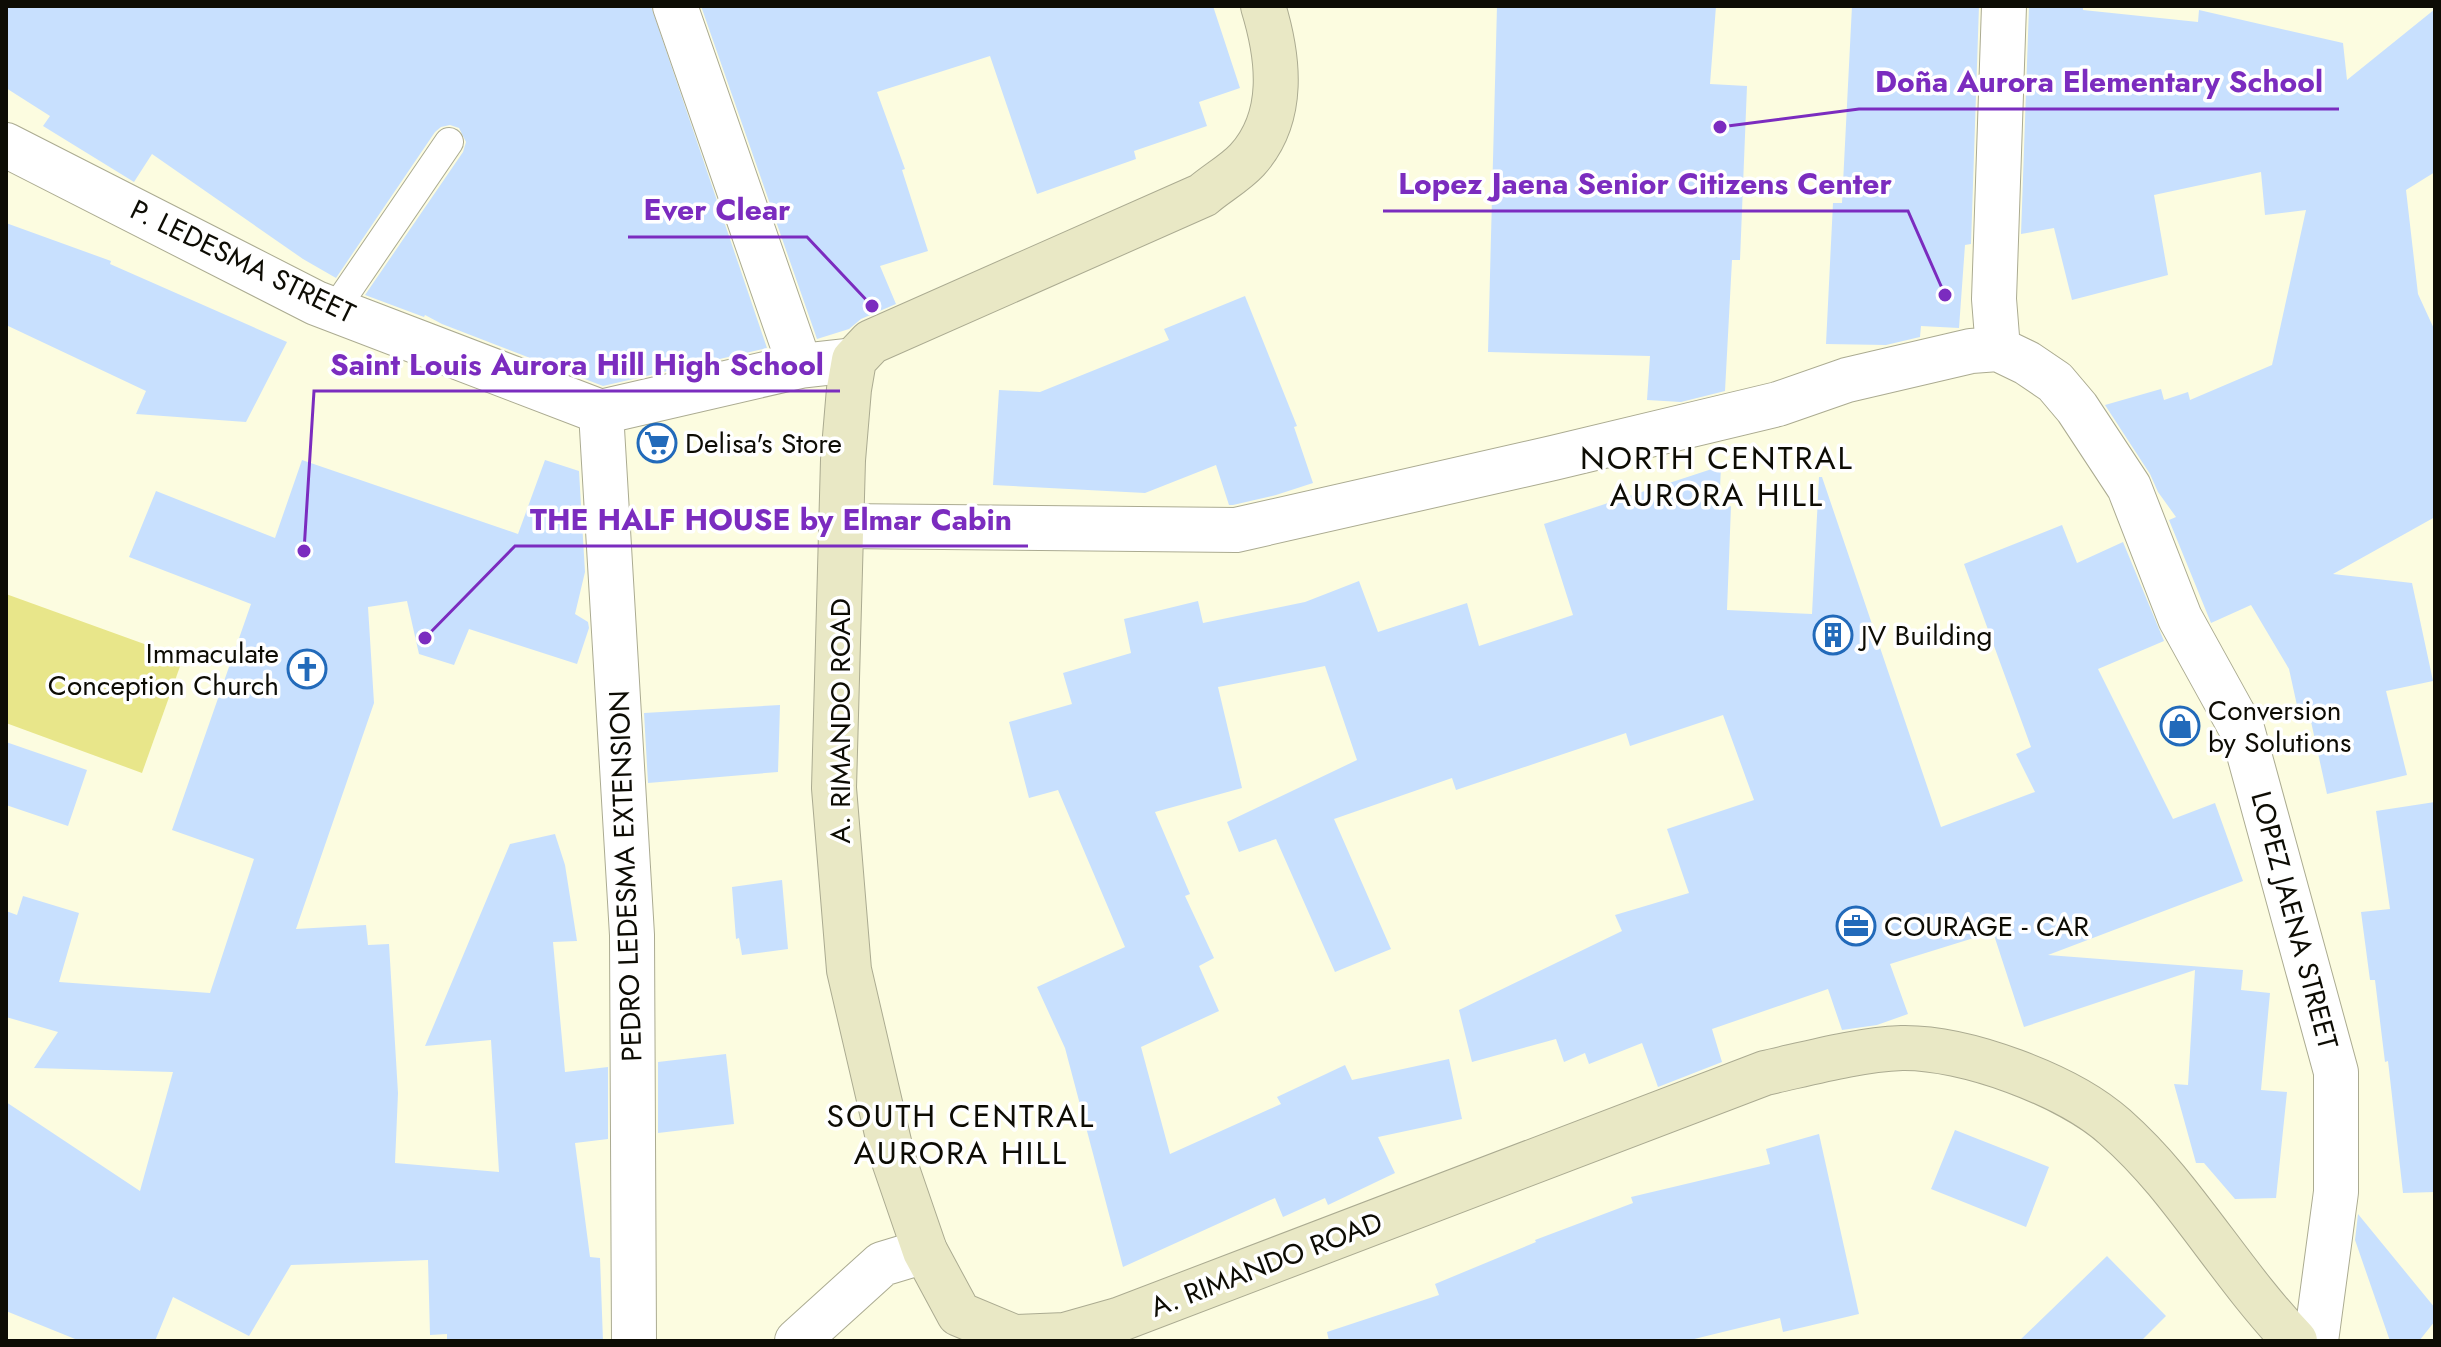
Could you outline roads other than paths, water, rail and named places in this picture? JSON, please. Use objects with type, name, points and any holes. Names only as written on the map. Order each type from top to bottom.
[{"type":"main road","points":[[854,360],[871,342],[1203,195],[1247,160],[1270,124],[1278,81],[1263,6]]},
{"type":"main road","name":"A. RIMANDO ROAD","points":[[854,360],[843,460],[834,788],[849,970],[892,1155],[925,1251],[959,1314],[1014,1337],[1065,1335],[1132,1315],[1765,1073],[1853,1054],[1904,1048],[1961,1056],[2011,1070],[2065,1094],[2114,1126],[2165,1178],[2272,1317],[2295,1341]]},
{"type":"street","points":[[675,6],[800,366]]},
{"type":"street","points":[[842,526],[1236,530],[1778,404],[1863,376],[1971,351],[1998,349],[1994,299],[2004,6]]},
{"type":"street","name":"P. LEDESMA STREET","points":[[6,145],[316,303],[601,412]]},
{"type":"street","name":"LOPEZ JAENA STREET","points":[[1998,349],[2027,363],[2055,382],[2077,408],[2129,487],[2180,618],[2243,732],[2336,1072],[2336,1192],[2316,1341]]},
{"type":"street","points":[[601,412],[800,366],[854,360]]},
{"type":"street","name":"PEDRO LEDESMA EXTENSION","points":[[601,412],[632,935],[634,1341]]},
{"type":"street","points":[[797,1341],[882,1264],[925,1251]]},
{"type":"lane","points":[[335,309],[449,142]]},
{"type":"place","name":"Doña Aurora Elementary School","points":[[1720,127]]},
{"type":"place","name":"Lopez Jaena Senior Citizens Center","points":[[1945,295]]},
{"type":"place","name":"Ever Clear","points":[[872,306]]},
{"type":"place","name":"Delisa's Store","points":[[657,443]]},
{"type":"place","name":"Saint Louis Aurora Hill High School","points":[[304,551]]},
{"type":"place","name":"JV Building","points":[[1833,635]]},
{"type":"place","name":"THE HALF HOUSE by Elmar Cabin","points":[[425,638]]},
{"type":"place","name":"Immaculate Conception Church","points":[[307,669]]},
{"type":"place","name":"Conversion by Solutions","points":[[2180,726]]},
{"type":"place","name":"COURAGE - CAR","points":[[1856,926]]},
{"type":"district","name":"NORTH CENTRAL AURORA HILL","points":[[1717,476]]},
{"type":"district","name":"SOUTH CENTRAL AURORA HILL","points":[[961,1134]]}]
